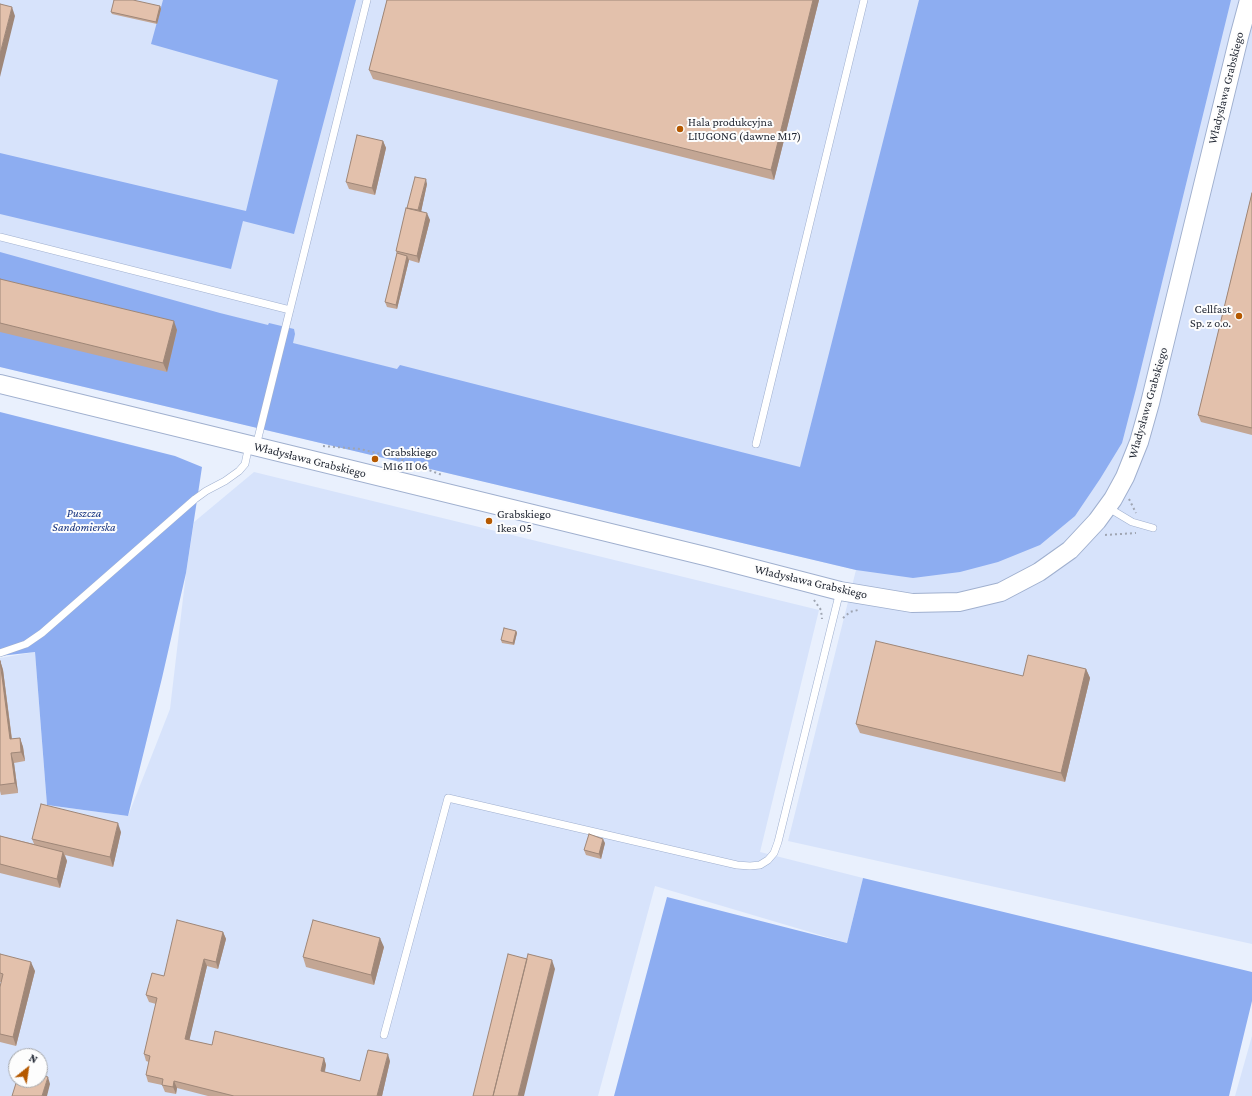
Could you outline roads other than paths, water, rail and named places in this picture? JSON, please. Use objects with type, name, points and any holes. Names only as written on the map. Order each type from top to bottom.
[{"type":"street","name":"Władysława Grabskiego","points":[[0,384],[709,557],[840,591],[912,603],[959,602],[1001,592],[1053,564],[1085,535],[1107,507],[1125,477],[1139,442],[1150,403],[1249,0]]},
{"type":"lane","points":[[0,653],[26,644],[42,633],[195,499],[239,472],[245,464],[253,446],[290,310],[367,0]]},
{"type":"lane","points":[[756,444],[864,0]]},
{"type":"lane","points":[[0,237],[290,310]]},
{"type":"lane","points":[[1107,507],[1124,518],[1149,528]]},
{"type":"lane","points":[[384,1035],[448,798],[738,865],[760,865],[768,860],[774,853],[778,842],[840,591]]},
{"type":"place","name":"Hala produkcyjna LIUGONG (dawne M17)","points":[[680,129]]},
{"type":"place","name":"Cellfast Sp. z o.o.","points":[[1239,316]]},
{"type":"place","name":"Grabskiego M16 II 06","points":[[375,459]]},
{"type":"place","name":"Grabskiego Ikea 05","points":[[489,521]]},
{"type":"park label","name":"Puszcza Sandomierska","points":[[84,520]]}]
